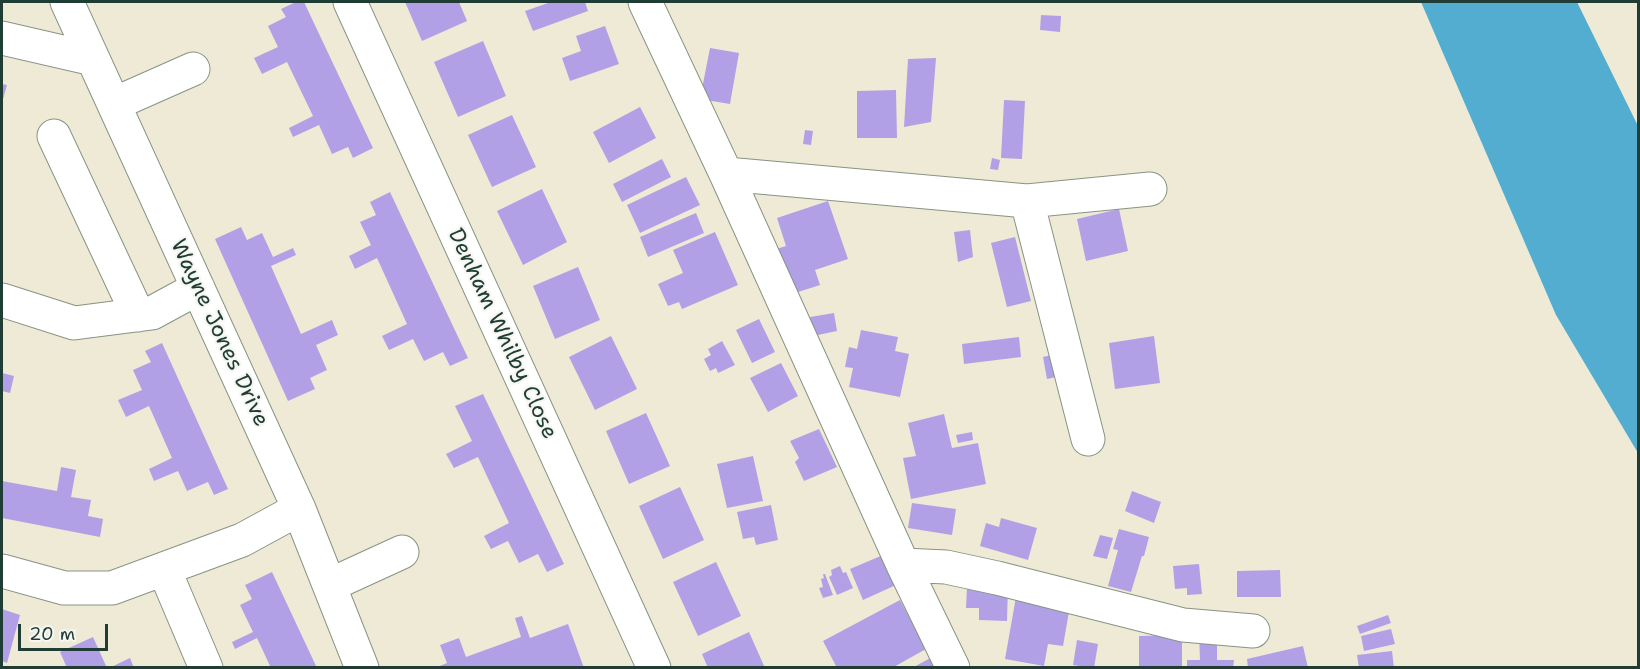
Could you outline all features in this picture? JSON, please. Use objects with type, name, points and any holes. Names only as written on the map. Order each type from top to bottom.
[{"type":"street","name":"Wayne Jones Drive","points":[[67,2],[299,509],[362,668]]},
{"type":"street","name":"Denham Whilby Close","points":[[350,2],[654,668]]},
{"type":"street","points":[[645,2],[726,174],[903,565],[954,668]]},
{"type":"street","points":[[2,38],[93,59]]},
{"type":"street","points":[[114,104],[193,69]]},
{"type":"street","points":[[54,136],[138,315]]},
{"type":"street","points":[[726,174],[1027,201],[1150,189]]},
{"type":"street","points":[[1027,201],[1088,439]]},
{"type":"street","points":[[2,300],[74,323],[152,313],[198,288]]},
{"type":"street","points":[[2,570],[64,588],[112,588],[242,540],[299,509]]},
{"type":"street","points":[[330,585],[402,552]]},
{"type":"street","points":[[903,565],[946,567],[1183,625],[1253,631]]},
{"type":"street","points":[[164,569],[206,668]]},
{"type":"water","points":[[1421,2],[1577,2],[1638,126],[1638,453],[1556,315]]},
{"type":"building","points":[[296,2],[304,2],[373,148],[353,158],[348,147],[332,154],[319,125],[293,137],[289,128],[313,116],[287,62],[262,74],[254,58],[278,47],[268,26],[286,17],[281,9]]},
{"type":"building","points":[[405,2],[459,2],[467,21],[422,41]]},
{"type":"building","points":[[551,2],[585,2],[588,11],[533,31],[525,11]]},
{"type":"building","points":[[1041,15],[1061,16],[1060,32],[1040,30]]},
{"type":"building","points":[[605,26],[619,64],[570,81],[562,58],[581,51],[576,36]]},
{"type":"building","points":[[483,41],[506,96],[458,117],[434,62]]},
{"type":"building","points":[[710,48],[739,53],[730,104],[700,99]]},
{"type":"building","points":[[936,58],[931,122],[904,127],[908,59]]},
{"type":"building","points":[[2,84],[7,85],[2,103]]},
{"type":"building","points":[[896,90],[897,138],[857,138],[857,91]]},
{"type":"building","points":[[1004,100],[1025,101],[1022,159],[1001,158]]},
{"type":"building","points":[[640,107],[656,138],[609,163],[593,132]]},
{"type":"building","points":[[512,115],[536,167],[492,187],[468,135]]},
{"type":"building","points":[[805,130],[813,131],[811,145],[803,144]]},
{"type":"building","points":[[992,158],[1000,160],[998,170],[990,169]]},
{"type":"building","points":[[662,159],[671,177],[622,202],[613,184]]},
{"type":"building","points":[[686,177],[700,205],[640,233],[627,205]]},
{"type":"building","points":[[542,189],[567,242],[523,265],[497,211]]},
{"type":"building","points":[[390,192],[468,358],[450,366],[443,352],[424,361],[413,339],[389,350],[382,336],[407,324],[377,258],[355,269],[349,256],[371,245],[360,222],[376,215],[370,202]]},
{"type":"building","points":[[828,201],[848,259],[815,270],[820,285],[795,293],[770,251],[786,246],[777,218]]},
{"type":"building","points":[[1119,209],[1128,251],[1086,261],[1077,219]]},
{"type":"building","points":[[696,213],[704,233],[648,257],[640,237]]},
{"type":"building","points":[[241,227],[247,240],[262,233],[273,257],[293,248],[296,255],[271,266],[301,334],[332,320],[338,335],[316,345],[327,370],[310,378],[315,389],[288,401],[215,239]]},
{"type":"building","points":[[970,230],[973,257],[958,262],[954,232]]},
{"type":"building","points":[[715,232],[738,285],[682,309],[679,302],[668,306],[658,284],[683,273],[673,250]]},
{"type":"building","points":[[1015,237],[1031,301],[1007,307],[991,243]]},
{"type":"building","points":[[578,267],[600,320],[555,339],[533,286]]},
{"type":"building","points":[[834,313],[837,331],[813,336],[810,317]]},
{"type":"building","points":[[759,319],[775,352],[752,363],[736,330]]},
{"type":"building","points":[[861,330],[898,337],[895,351],[909,354],[900,397],[849,387],[853,368],[845,367],[849,347],[857,349]]},
{"type":"building","points":[[611,336],[637,389],[595,410],[569,357]]},
{"type":"building","points":[[1154,336],[1160,383],[1115,389],[1109,343]]},
{"type":"building","points":[[1019,337],[1021,357],[964,364],[962,344]]},
{"type":"building","points":[[722,341],[735,365],[718,373],[716,368],[710,371],[704,359],[711,355],[708,349]]},
{"type":"building","points":[[162,343],[228,489],[214,495],[208,482],[187,491],[178,471],[154,481],[149,469],[172,458],[149,406],[126,417],[118,400],[142,390],[133,370],[151,362],[145,351]]},
{"type":"building","points":[[1052,355],[1056,377],[1047,379],[1043,357]]},
{"type":"building","points":[[781,363],[798,396],[768,412],[750,378]]},
{"type":"building","points":[[2,373],[14,376],[10,393],[2,391]]},
{"type":"building","points":[[483,394],[564,564],[547,572],[538,554],[519,563],[508,541],[491,549],[484,536],[509,523],[478,457],[454,468],[446,454],[472,441],[455,406]]},
{"type":"building","points":[[646,413],[670,466],[629,484],[606,431]]},
{"type":"building","points":[[944,414],[952,448],[978,443],[986,484],[911,499],[903,458],[916,456],[908,423]]},
{"type":"building","points":[[819,429],[837,467],[804,481],[795,462],[799,458],[790,441]]},
{"type":"building","points":[[972,432],[973,440],[958,443],[956,435]]},
{"type":"building","points":[[753,456],[763,501],[727,508],[717,464]]},
{"type":"building","points":[[61,467],[76,470],[71,497],[91,500],[88,516],[103,519],[100,537],[2,518],[2,481],[57,491]]},
{"type":"building","points":[[680,487],[704,540],[663,559],[639,506]]},
{"type":"building","points":[[1132,491],[1161,502],[1154,523],[1125,511]]},
{"type":"building","points":[[912,503],[956,509],[952,535],[908,528]]},
{"type":"building","points":[[771,505],[778,540],[756,545],[754,537],[743,539],[737,512]]},
{"type":"building","points":[[1001,518],[1037,528],[1028,560],[980,546],[986,523],[999,527]]},
{"type":"building","points":[[1119,529],[1149,537],[1131,592],[1108,586],[1118,550],[1113,549]]},
{"type":"building","points":[[1100,535],[1113,538],[1107,559],[1093,556]]},
{"type":"building","points":[[883,555],[896,585],[863,600],[850,569]]},
{"type":"building","points":[[716,562],[741,616],[698,636],[673,582]]},
{"type":"building","points":[[1199,564],[1202,594],[1187,595],[1187,588],[1175,589],[1173,566]]},
{"type":"building","points":[[840,566],[843,573],[846,572],[853,588],[837,595],[829,577],[832,575],[831,570]]},
{"type":"building","points":[[1280,570],[1281,597],[1237,597],[1237,571]]},
{"type":"building","points":[[272,572],[317,668],[271,668],[257,638],[235,649],[232,642],[253,632],[240,605],[252,599],[245,585]]},
{"type":"building","points":[[823,574],[825,574],[833,595],[823,598],[819,588],[823,587],[821,579],[824,578]]},
{"type":"building","points":[[967,586],[1008,586],[1007,621],[979,620],[979,608],[966,608]]},
{"type":"building","points":[[1016,597],[1070,606],[1063,646],[1048,644],[1044,666],[1005,659]]},
{"type":"building","points":[[900,600],[926,649],[892,668],[837,668],[823,641]]},
{"type":"building","points":[[2,609],[20,615],[7,663],[2,661]]},
{"type":"building","points":[[1388,615],[1391,623],[1360,634],[1357,626]]},
{"type":"building","points":[[522,616],[530,638],[568,624],[584,668],[435,668],[447,663],[440,645],[459,638],[466,657],[521,637],[515,618]]},
{"type":"building","points":[[1391,629],[1395,644],[1364,651],[1361,636]]},
{"type":"building","points":[[749,632],[765,668],[708,668],[702,654]]},
{"type":"building","points":[[1199,632],[1217,632],[1217,660],[1234,660],[1233,668],[1187,668],[1187,660],[1200,660]]},
{"type":"building","points":[[1182,635],[1182,668],[1139,668],[1139,636]]},
{"type":"building","points":[[93,637],[107,668],[67,668],[60,652]]},
{"type":"building","points":[[1077,640],[1098,644],[1094,668],[1073,665]]},
{"type":"building","points":[[1303,646],[1308,668],[1248,668],[1247,659]]},
{"type":"building","points":[[1392,651],[1394,668],[1359,668],[1357,655]]},
{"type":"building","points":[[934,656],[939,668],[912,668]]},
{"type":"building","points":[[130,658],[134,668],[109,668]]}]
